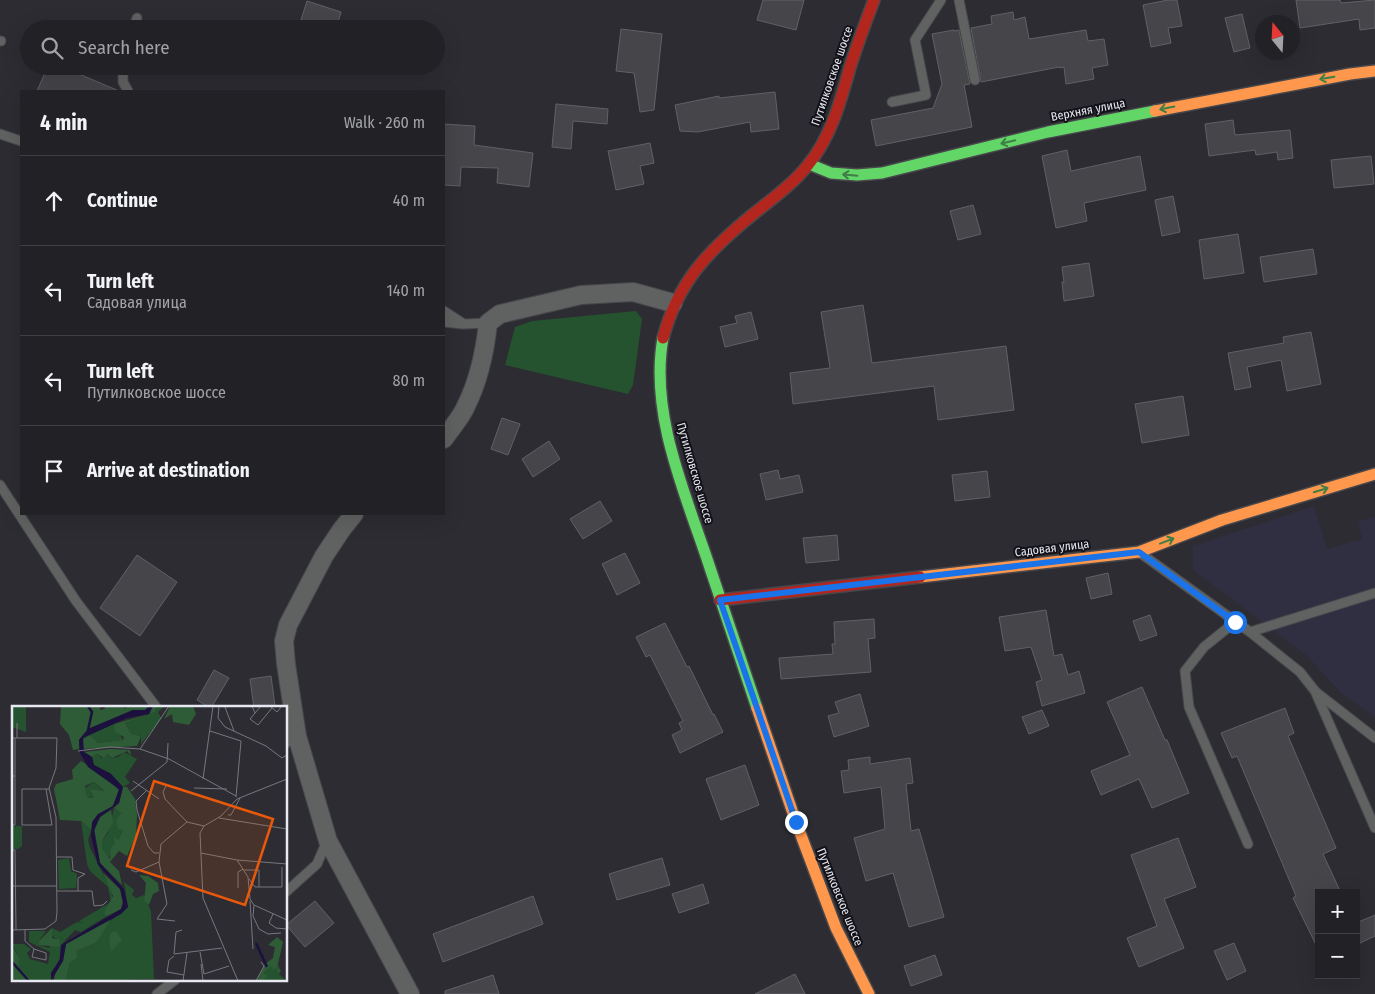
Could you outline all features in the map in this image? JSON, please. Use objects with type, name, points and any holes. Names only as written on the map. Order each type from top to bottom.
[{"type":"street","name":"Путилковское шоссе","points":[[869,994],[836,928],[799,831],[678,474],[666,426],[660,386],[660,357],[665,327],[673,303],[690,276],[708,254],[733,231],[777,197],[809,164],[822,145],[835,116],[856,48],[874,0]]},
{"type":"street","name":"Верхняя улица","points":[[809,164],[831,173],[857,176],[882,173],[1048,132],[1231,96],[1375,71]]},
{"type":"street","points":[[445,438],[466,407],[480,368],[488,322],[500,314],[581,295],[633,292],[673,303]]},
{"type":"street","name":"Садовая улица","points":[[720,600],[1139,552],[1222,520],[1375,474]]},
{"type":"street","points":[[353,515],[324,556],[288,625],[284,649],[292,740],[328,841],[410,994]]},
{"type":"lane","points":[[892,102],[926,95],[915,40],[941,0]]},
{"type":"lane","points":[[959,0],[975,80]]},
{"type":"lane","points":[[123,75],[123,82],[127,90]]},
{"type":"lane","points":[[0,134],[20,141]]},
{"type":"lane","points":[[445,312],[464,324]]},
{"type":"lane","points":[[445,322],[464,324],[488,322]]},
{"type":"lane","points":[[0,485],[76,600],[156,706]]},
{"type":"lane","points":[[1139,552],[1250,632],[1300,672],[1315,691],[1375,738]]},
{"type":"lane","points":[[1250,632],[1375,593]]},
{"type":"lane","points":[[1235,622],[1204,647],[1185,671],[1189,707],[1248,844]]},
{"type":"lane","points":[[1315,691],[1375,828]]},
{"type":"lane","points":[[288,890],[317,864],[328,841]]},
{"type":"lane","points":[[157,994],[172,982]]},
{"type":"shaded area","points":[[1314,506],[1327,549],[1362,539],[1358,521],[1375,517],[1375,717],[1342,694],[1307,656],[1193,570],[1193,546]]},
{"type":"green space","points":[[636,311],[642,319],[633,385],[628,394],[505,365],[515,327],[532,321]]},
{"type":"building","points":[[763,0],[804,0],[796,30],[757,20]]},
{"type":"building","points":[[1177,0],[1182,26],[1168,28],[1171,43],[1151,47],[1143,5]]},
{"type":"building","points":[[1296,0],[1340,0],[1341,3],[1375,0],[1375,28],[1360,30],[1359,19],[1300,28],[1300,15],[1298,15]]},
{"type":"building","points":[[307,1],[341,12],[339,20],[301,20]]},
{"type":"building","points":[[1013,12],[1014,20],[1025,17],[1029,39],[1086,30],[1088,41],[1104,39],[1108,65],[1092,68],[1094,79],[1066,84],[1064,67],[981,82],[971,28],[992,24],[991,16]]},
{"type":"building","points":[[1242,14],[1250,48],[1234,52],[1225,18]]},
{"type":"building","points":[[621,29],[662,34],[654,110],[640,112],[634,73],[616,71]]},
{"type":"building","points":[[959,30],[970,84],[964,85],[972,127],[876,146],[871,120],[933,108],[942,84],[932,34]]},
{"type":"building","points":[[44,75],[81,75],[117,90],[37,90]]},
{"type":"building","points":[[775,92],[779,129],[751,132],[750,122],[698,132],[680,131],[675,105],[719,96],[719,98]]},
{"type":"building","points":[[556,104],[608,109],[607,124],[573,121],[571,149],[552,147]]},
{"type":"building","points":[[1233,120],[1235,135],[1290,130],[1293,158],[1278,160],[1277,152],[1256,155],[1255,150],[1209,156],[1205,124]]},
{"type":"building","points":[[445,124],[475,126],[474,145],[533,153],[529,187],[497,183],[498,168],[461,167],[460,186],[445,185]]},
{"type":"building","points":[[650,143],[654,163],[640,166],[644,184],[616,190],[608,151]]},
{"type":"building","points":[[1067,150],[1071,171],[1140,156],[1146,190],[1084,203],[1087,221],[1056,228],[1042,156]]},
{"type":"building","points":[[1371,156],[1374,184],[1334,188],[1331,160]]},
{"type":"building","points":[[1173,196],[1180,232],[1162,236],[1155,200]]},
{"type":"building","points":[[973,205],[981,234],[958,240],[950,211]]},
{"type":"building","points":[[1238,234],[1244,273],[1204,279],[1199,240]]},
{"type":"building","points":[[1313,249],[1317,274],[1264,282],[1260,257]]},
{"type":"building","points":[[1089,263],[1094,296],[1064,301],[1062,267]]},
{"type":"building","points":[[863,305],[872,363],[1006,346],[1014,410],[938,420],[934,386],[793,404],[790,373],[830,368],[821,312]]},
{"type":"building","points":[[751,312],[758,339],[725,347],[720,327],[737,323],[735,316]]},
{"type":"building","points":[[1311,332],[1321,384],[1287,391],[1281,360],[1247,367],[1251,387],[1235,390],[1228,353],[1284,343],[1283,337]]},
{"type":"building","points":[[1183,396],[1189,435],[1142,443],[1135,404]]},
{"type":"building","points":[[502,418],[520,424],[508,455],[491,449]]},
{"type":"building","points":[[549,441],[560,459],[533,477],[522,459]]},
{"type":"building","points":[[778,470],[780,479],[799,475],[803,492],[766,500],[760,474]]},
{"type":"building","points":[[987,471],[990,497],[955,501],[952,475]]},
{"type":"building","points":[[600,501],[612,521],[583,539],[570,519]]},
{"type":"building","points":[[837,535],[839,560],[806,563],[803,538]]},
{"type":"building","points":[[625,553],[640,583],[617,595],[602,564]]},
{"type":"building","points":[[137,555],[177,582],[140,636],[100,608]]},
{"type":"building","points":[[1108,573],[1112,594],[1091,599],[1086,578]]},
{"type":"building","points":[[1046,610],[1054,656],[1062,654],[1068,675],[1079,671],[1085,693],[1042,706],[1036,682],[1042,680],[1031,647],[1005,651],[999,617]]},
{"type":"building","points":[[1150,615],[1157,635],[1140,641],[1133,621]]},
{"type":"building","points":[[874,619],[875,638],[868,639],[871,672],[781,679],[779,658],[833,654],[832,644],[835,644],[834,622]]},
{"type":"building","points":[[665,623],[723,732],[680,753],[672,735],[682,730],[679,723],[683,721],[650,655],[646,657],[636,637]]},
{"type":"building","points":[[214,670],[229,678],[212,706],[207,706],[197,700]]},
{"type":"building","points":[[271,676],[275,706],[254,706],[250,679]]},
{"type":"building","points":[[1142,687],[1189,793],[1152,808],[1139,779],[1101,795],[1091,771],[1130,755],[1107,702]]},
{"type":"building","points":[[860,694],[869,726],[834,737],[828,716],[839,713],[835,702]]},
{"type":"building","points":[[1285,708],[1294,733],[1288,736],[1336,848],[1323,854],[1339,889],[1315,889],[1315,943],[1293,898],[1296,896],[1237,756],[1232,758],[1221,733]]},
{"type":"building","points":[[1042,710],[1049,726],[1029,734],[1022,717]]},
{"type":"building","points":[[870,757],[870,764],[910,758],[913,783],[906,784],[911,831],[919,829],[944,917],[909,927],[893,873],[866,881],[854,838],[885,829],[881,787],[844,793],[841,771],[849,770],[848,760]]},
{"type":"building","points":[[745,765],[759,805],[721,820],[706,779]]},
{"type":"building","points":[[1178,838],[1196,887],[1164,899],[1184,948],[1139,967],[1127,938],[1157,926],[1131,855]]},
{"type":"building","points":[[662,858],[670,885],[617,900],[609,874]]},
{"type":"building","points":[[703,884],[709,903],[679,913],[672,894]]},
{"type":"building","points":[[533,896],[543,924],[443,962],[433,934]]},
{"type":"building","points":[[315,901],[334,923],[305,947],[288,927],[288,923]]},
{"type":"building","points":[[1375,915],[1375,936],[1360,943],[1360,934],[1360,921]]},
{"type":"building","points":[[1234,943],[1246,971],[1227,980],[1214,951]]},
{"type":"building","points":[[935,955],[942,975],[911,986],[904,966]]},
{"type":"building","points":[[795,974],[805,994],[755,994]]},
{"type":"building","points":[[493,975],[499,994],[445,994],[445,991]]},
{"type":"traffic: fast","points":[[809,164],[831,173],[857,175],[882,173],[1048,132],[1155,111]]},
{"type":"traffic: fast","points":[[663,338],[660,365],[661,393],[665,420],[678,475],[757,708]]},
{"type":"traffic: slow","points":[[1155,111],[1350,74],[1375,71]]},
{"type":"traffic: slow","points":[[920,577],[1139,552],[1222,520],[1375,474]]},
{"type":"traffic: slow","points":[[757,708],[796,822],[836,928],[869,994]]},
{"type":"traffic: jam","points":[[663,338],[677,300],[686,284],[708,255],[736,228],[796,179],[816,154],[835,117],[851,64],[874,0]]},
{"type":"traffic: jam","points":[[720,600],[920,577]]},
{"type":"route","points":[[796,822],[720,600],[1139,552],[1235,622]]}]
